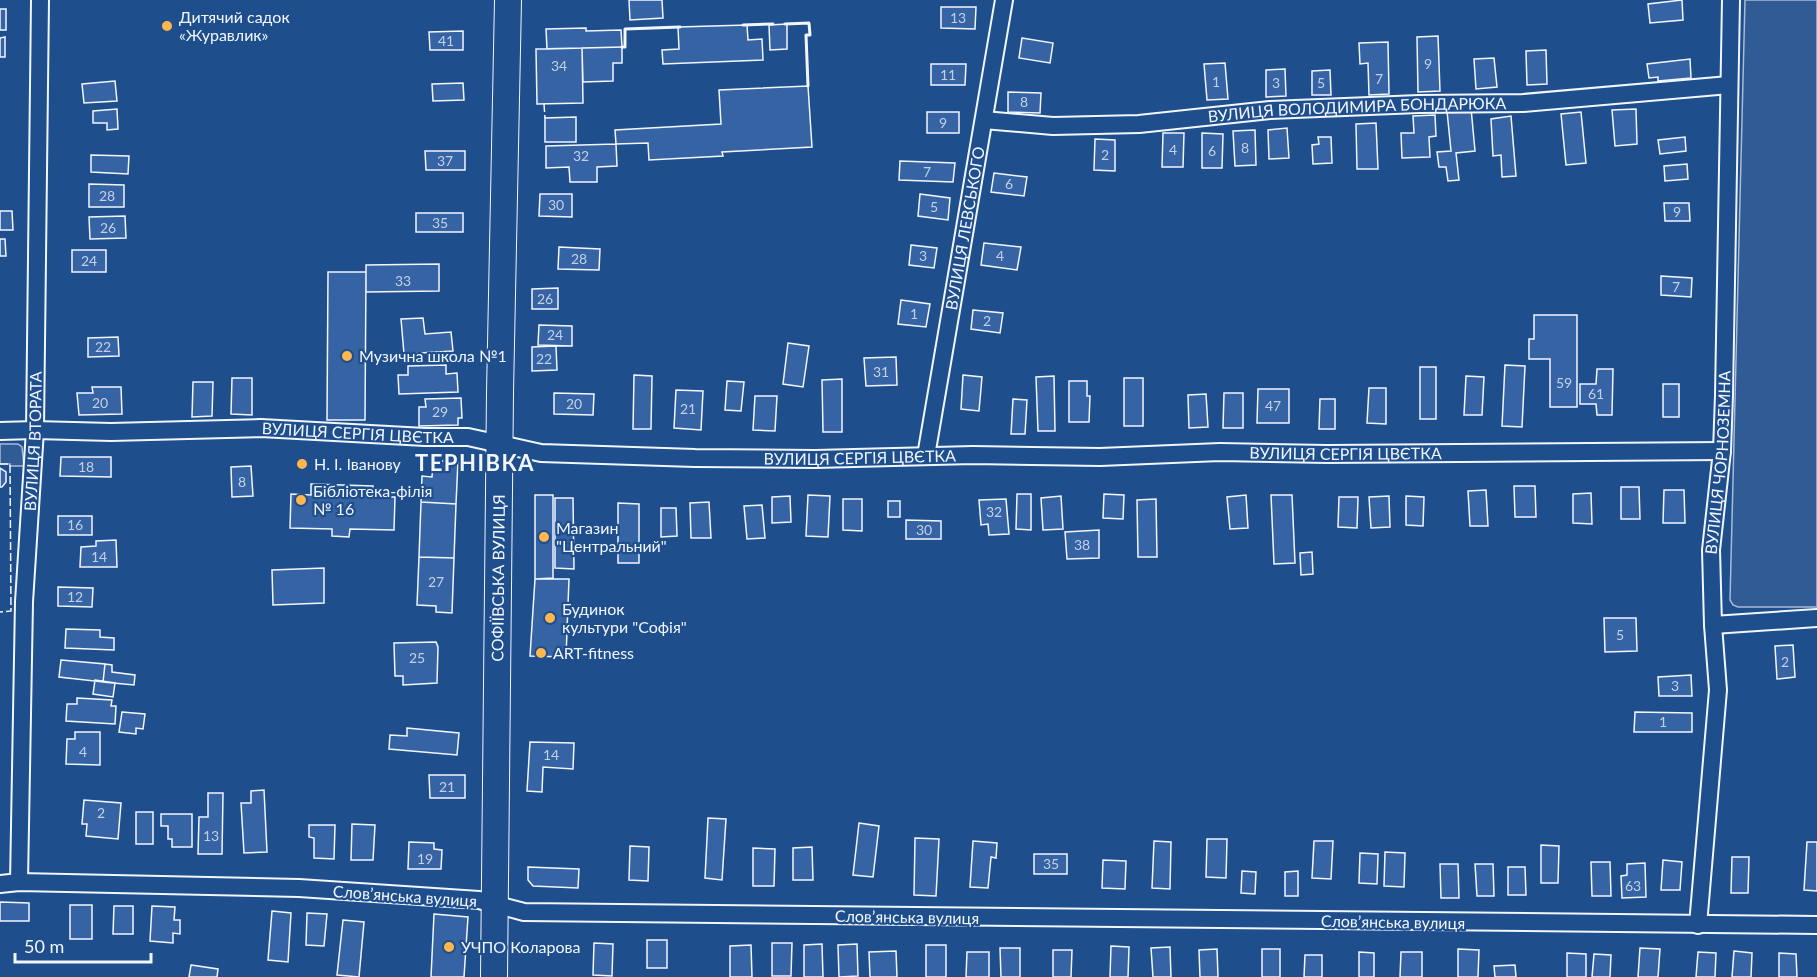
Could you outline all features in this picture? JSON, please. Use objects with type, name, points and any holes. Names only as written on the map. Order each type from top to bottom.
[{"type":"main road","name":"СОФІЇВСЬКА ВУЛИЦЯ","points":[[494,977],[499,445],[508,0]]},
{"type":"street","name":"ВУЛИЦЯ ВТОРАТА","points":[[19,882],[24,602],[35,430],[40,0]]},
{"type":"street","name":"ВУЛИЦЯ ЛЕВСЬКОГО","points":[[926,456],[1004,0]]},
{"type":"street","name":"ВУЛИЦЯ ЧОРНОЗЕМНА","points":[[1698,925],[1718,690],[1711,550],[1722,451],[1731,0]]},
{"type":"street","name":"ВУЛИЦЯ ВОЛОДИМИРА БОНДАРЮКА","points":[[984,120],[1053,126],[1139,124],[1270,110],[1419,104],[1523,103],[1729,85]]},
{"type":"street","name":"ВУЛИЦЯ СЕРГІЯ ЦВЄТКА","points":[[0,431],[111,432],[261,428],[425,437],[468,437],[541,453],[695,458],[815,459],[973,455],[1100,457],[1220,452],[1327,454],[1722,451]]},
{"type":"street","points":[[1713,625],[1817,618]]},
{"type":"street","name":"Словʼянська вулиця","points":[[0,884],[19,882],[298,888],[479,900],[524,912],[1817,925]]},
{"type":"shaded area","points":[[1745,0],[1817,0],[1817,607],[1738,607],[1730,600]]},
{"type":"shaded area","points":[[0,444],[18,444],[22,447],[24,466],[0,464]]},
{"type":"building","points":[[629,0],[662,0],[663,18],[630,20]]},
{"type":"building","points":[[1682,0],[1683,20],[1650,23],[1648,4]]},
{"type":"building","points":[[941,7],[976,7],[975,29],[941,28]]},
{"type":"building","points":[[0,9],[6,9],[6,30],[0,30]]},
{"type":"building","points":[[787,24],[787,49],[770,50],[769,25]]},
{"type":"building","points":[[747,25],[748,40],[762,39],[763,60],[663,64],[662,50],[679,49],[678,27]]},
{"type":"building","points":[[586,28],[586,31],[621,30],[622,47],[547,49],[546,29]]},
{"type":"building","points":[[463,31],[463,50],[430,50],[429,32]]},
{"type":"building","points":[[1438,36],[1440,91],[1418,92],[1417,37]]},
{"type":"building","points":[[5,37],[5,57],[0,57],[0,38]]},
{"type":"building","points":[[1022,38],[1053,43],[1050,63],[1019,58]]},
{"type":"building","points":[[1388,42],[1389,94],[1369,95],[1368,63],[1360,64],[1359,43]]},
{"type":"building","points":[[622,47],[622,63],[613,63],[613,81],[583,82],[582,48]]},
{"type":"building","points":[[582,48],[583,103],[537,104],[536,49]]},
{"type":"building","points":[[1546,50],[1547,84],[1527,85],[1526,51]]},
{"type":"building","points":[[1494,58],[1497,87],[1476,89],[1474,59]]},
{"type":"building","points":[[1690,59],[1691,78],[1658,81],[1658,77],[1649,78],[1647,64]]},
{"type":"building","points":[[1225,63],[1228,99],[1207,100],[1204,64]]},
{"type":"building","points":[[931,64],[966,64],[965,85],[931,85]]},
{"type":"building","points":[[1285,69],[1286,96],[1266,97],[1266,70]]},
{"type":"building","points":[[1330,70],[1331,95],[1312,95],[1312,71]]},
{"type":"building","points":[[115,81],[117,101],[84,103],[82,84]]},
{"type":"building","points":[[463,83],[464,100],[433,101],[432,84]]},
{"type":"building","points":[[808,86],[812,147],[722,152],[723,156],[649,160],[648,143],[616,144],[615,130],[721,124],[719,90]]},
{"type":"building","points":[[1008,92],[1041,93],[1040,113],[1008,112]]},
{"type":"building","points":[[1471,108],[1475,151],[1456,153],[1459,180],[1448,181],[1446,167],[1439,167],[1437,152],[1451,151],[1447,111]]},
{"type":"building","points":[[117,109],[118,129],[107,130],[107,123],[93,123],[93,111]]},
{"type":"building","points":[[1636,109],[1637,144],[1615,146],[1612,110]]},
{"type":"building","points":[[927,112],[959,112],[959,133],[927,133]]},
{"type":"building","points":[[1581,112],[1586,163],[1566,165],[1561,114]]},
{"type":"building","points":[[1435,115],[1436,136],[1429,137],[1430,157],[1402,158],[1401,133],[1414,133],[1413,116]]},
{"type":"building","points":[[1511,116],[1516,176],[1502,177],[1501,155],[1493,156],[1491,119]]},
{"type":"building","points":[[576,117],[576,142],[545,142],[545,118]]},
{"type":"building","points":[[1376,123],[1378,169],[1357,169],[1356,124]]},
{"type":"building","points":[[1287,128],[1289,158],[1269,159],[1268,130]]},
{"type":"building","points":[[1255,130],[1256,165],[1235,166],[1233,131]]},
{"type":"building","points":[[1163,133],[1184,133],[1183,167],[1162,167]]},
{"type":"building","points":[[1202,133],[1223,134],[1222,168],[1202,168]]},
{"type":"building","points":[[1318,137],[1331,137],[1332,163],[1313,164],[1312,145],[1319,144]]},
{"type":"building","points":[[1685,137],[1686,151],[1660,154],[1658,140]]},
{"type":"building","points":[[1095,139],[1115,140],[1115,171],[1094,170]]},
{"type":"building","points":[[616,144],[617,166],[597,167],[597,182],[570,182],[569,167],[546,168],[546,146]]},
{"type":"building","points":[[425,151],[465,151],[465,170],[426,170]]},
{"type":"building","points":[[91,155],[129,156],[128,174],[91,172]]},
{"type":"building","points":[[900,161],[955,163],[953,182],[899,180]]},
{"type":"building","points":[[1687,164],[1688,179],[1665,181],[1664,166]]},
{"type":"building","points":[[994,173],[1027,177],[1024,196],[991,192]]},
{"type":"building","points":[[89,184],[124,185],[124,207],[89,207]]},
{"type":"building","points":[[540,194],[572,194],[572,217],[539,216]]},
{"type":"building","points":[[920,194],[950,198],[948,220],[918,216]]},
{"type":"building","points":[[1664,203],[1689,203],[1690,221],[1665,221]]},
{"type":"building","points":[[0,211],[12,211],[13,230],[0,230]]},
{"type":"building","points":[[416,213],[463,213],[463,232],[416,232]]},
{"type":"building","points":[[125,216],[126,238],[90,239],[89,217]]},
{"type":"building","points":[[0,239],[5,239],[6,256],[0,256]]},
{"type":"building","points":[[984,243],[1021,247],[1017,270],[981,265]]},
{"type":"building","points":[[911,245],[937,248],[934,268],[909,265]]},
{"type":"building","points":[[559,247],[600,249],[599,270],[558,269]]},
{"type":"building","points":[[72,250],[106,250],[106,272],[72,272]]},
{"type":"building","points":[[439,264],[439,291],[366,292],[366,265]]},
{"type":"building","name":"Музична школа №1","points":[[328,272],[366,272],[365,420],[327,420]]},
{"type":"building","points":[[1661,276],[1692,278],[1691,297],[1661,295]]},
{"type":"building","points":[[558,288],[558,309],[532,309],[532,289]]},
{"type":"building","points":[[901,300],[930,304],[926,327],[898,324]]},
{"type":"building","points":[[973,310],[1003,313],[1000,333],[971,329]]},
{"type":"building","points":[[1534,315],[1577,315],[1577,407],[1550,407],[1550,359],[1529,359],[1529,339],[1534,339]]},
{"type":"building","points":[[423,318],[425,334],[451,332],[453,351],[404,354],[401,319]]},
{"type":"building","points":[[539,325],[572,326],[572,346],[538,345]]},
{"type":"building","points":[[118,337],[119,356],[88,357],[88,338]]},
{"type":"building","points":[[788,343],[809,346],[803,387],[783,384]]},
{"type":"building","points":[[556,346],[557,370],[532,371],[532,347]]},
{"type":"building","points":[[896,357],[897,385],[866,386],[864,358]]},
{"type":"building","points":[[446,365],[446,374],[457,373],[458,392],[399,394],[398,375],[408,375],[408,366]]},
{"type":"building","points":[[1505,365],[1525,366],[1522,427],[1502,426]]},
{"type":"building","points":[[1420,367],[1436,367],[1436,419],[1420,419]]},
{"type":"building","points":[[1597,369],[1613,369],[1612,415],[1597,415],[1596,404],[1580,404],[1580,384],[1596,384]]},
{"type":"building","points":[[634,375],[652,376],[651,429],[633,429]]},
{"type":"building","points":[[963,375],[982,377],[979,411],[961,409]]},
{"type":"building","points":[[1054,376],[1055,431],[1038,431],[1036,377]]},
{"type":"building","points":[[1466,376],[1484,377],[1482,415],[1464,415]]},
{"type":"building","points":[[232,378],[252,378],[252,415],[231,414]]},
{"type":"building","points":[[1124,378],[1143,378],[1143,426],[1124,426]]},
{"type":"building","points":[[842,379],[842,432],[823,432],[822,380]]},
{"type":"building","points":[[727,381],[744,382],[741,411],[725,410]]},
{"type":"building","points":[[1069,381],[1087,381],[1087,396],[1090,396],[1089,422],[1069,422]]},
{"type":"building","points":[[193,382],[213,382],[212,416],[192,417]]},
{"type":"building","points":[[1663,384],[1679,384],[1679,417],[1663,417]]},
{"type":"building","points":[[92,387],[121,387],[122,414],[79,415],[77,393],[93,393]]},
{"type":"building","points":[[1369,388],[1386,388],[1386,424],[1367,423]]},
{"type":"building","points":[[1258,389],[1289,389],[1289,423],[1257,423]]},
{"type":"building","points":[[676,390],[703,391],[701,430],[674,428]]},
{"type":"building","points":[[554,393],[594,394],[593,415],[554,414]]},
{"type":"building","points":[[1224,393],[1243,393],[1243,428],[1223,428]]},
{"type":"building","points":[[1206,394],[1208,427],[1189,428],[1188,395]]},
{"type":"building","points":[[755,396],[777,396],[775,431],[753,430]]},
{"type":"building","points":[[461,398],[462,418],[458,418],[458,425],[419,426],[419,407],[426,407],[425,399]]},
{"type":"building","points":[[1013,399],[1027,400],[1025,434],[1011,434]]},
{"type":"building","points":[[1320,399],[1335,399],[1335,429],[1319,429]]},
{"type":"building","points":[[61,457],[111,457],[111,477],[60,476]]},
{"type":"building","points":[[433,461],[458,461],[456,504],[421,502],[422,476],[432,477]]},
{"type":"building","points":[[251,466],[253,496],[232,497],[231,467]]},
{"type":"building","points":[[0,468],[6,472],[6,482],[2,487],[0,487]]},
{"type":"building","points":[[311,484],[373,486],[373,497],[395,497],[394,530],[350,529],[349,537],[332,536],[332,529],[290,528],[291,494],[311,495]]},
{"type":"building","points":[[1514,486],[1535,486],[1536,517],[1515,517]]},
{"type":"building","points":[[1621,487],[1639,487],[1640,519],[1621,519]]},
{"type":"building","points":[[1486,490],[1488,526],[1470,526],[1468,491]]},
{"type":"building","points":[[1664,490],[1684,490],[1685,523],[1663,523]]},
{"type":"building","points":[[1591,493],[1592,524],[1573,523],[1573,494]]},
{"type":"building","points":[[1017,494],[1031,494],[1031,530],[1016,529]]},
{"type":"building","points":[[1104,494],[1124,495],[1123,519],[1103,518]]},
{"type":"building","name":"Магазин \"Центральний\"","points":[[535,495],[553,495],[553,578],[535,579]]},
{"type":"building","points":[[808,495],[830,496],[828,537],[806,536]]},
{"type":"building","points":[[1246,495],[1248,528],[1230,529],[1227,497]]},
{"type":"building","points":[[1271,495],[1292,495],[1295,563],[1274,564]]},
{"type":"building","points":[[790,496],[791,522],[772,523],[772,497]]},
{"type":"building","points":[[1061,496],[1063,529],[1043,530],[1041,498]]},
{"type":"building","points":[[1389,496],[1390,527],[1371,528],[1369,497]]},
{"type":"building","points":[[1406,496],[1424,497],[1423,526],[1406,525]]},
{"type":"building","points":[[1339,497],[1358,497],[1357,528],[1338,527]]},
{"type":"building","points":[[555,498],[573,498],[574,569],[555,568]]},
{"type":"building","points":[[843,499],[862,499],[862,531],[843,530]]},
{"type":"building","points":[[1006,499],[1009,534],[989,535],[988,524],[981,525],[979,500]]},
{"type":"building","points":[[1156,499],[1157,557],[1138,557],[1137,500]]},
{"type":"building","points":[[888,501],[900,501],[900,517],[888,517]]},
{"type":"building","points":[[421,502],[456,504],[454,558],[419,557]]},
{"type":"building","points":[[709,502],[711,538],[691,538],[690,503]]},
{"type":"building","points":[[618,503],[639,504],[639,563],[618,563]]},
{"type":"building","points":[[762,505],[765,538],[747,539],[744,506]]},
{"type":"building","points":[[661,508],[676,508],[677,536],[661,537]]},
{"type":"building","points":[[58,516],[92,516],[92,535],[58,535]]},
{"type":"building","points":[[906,520],[941,521],[941,539],[906,539]]},
{"type":"building","points":[[1099,530],[1099,558],[1067,559],[1065,532]]},
{"type":"building","points":[[116,540],[117,567],[80,567],[81,547],[96,546],[96,541]]},
{"type":"building","points":[[1312,552],[1313,574],[1301,575],[1300,553]]},
{"type":"building","points":[[419,557],[454,558],[452,613],[436,612],[436,606],[417,605]]},
{"type":"building","points":[[324,568],[324,603],[273,605],[272,570]]},
{"type":"building","name":"Будинок культури \"Софія\"","points":[[535,579],[569,579],[566,657],[530,656]]},
{"type":"building","points":[[58,587],[93,588],[92,607],[58,606]]},
{"type":"building","points":[[1604,618],[1636,618],[1637,651],[1605,652]]},
{"type":"building","points":[[66,629],[100,630],[100,637],[114,638],[114,650],[65,648]]},
{"type":"building","points":[[436,642],[438,647],[437,683],[403,685],[403,676],[395,676],[394,643]]},
{"type":"building","points":[[1793,645],[1795,677],[1777,679],[1775,646]]},
{"type":"building","points":[[61,660],[105,664],[103,682],[59,677]]},
{"type":"building","points":[[105,664],[112,665],[112,672],[135,675],[134,685],[103,682]]},
{"type":"building","points":[[1691,675],[1692,696],[1659,696],[1658,677]]},
{"type":"building","points":[[95,680],[115,683],[113,697],[93,694]]},
{"type":"building","points":[[77,698],[112,700],[111,706],[116,706],[115,724],[66,721],[67,704],[77,704]]},
{"type":"building","points":[[122,712],[145,714],[143,729],[136,728],[136,734],[119,732]]},
{"type":"building","points":[[1635,712],[1692,713],[1692,732],[1634,732]]},
{"type":"building","points":[[407,728],[459,733],[457,755],[389,749],[390,735],[407,736]]},
{"type":"building","points":[[75,732],[100,732],[100,765],[66,764],[67,739],[75,739]]},
{"type":"building","points":[[530,742],[574,743],[573,769],[543,767],[542,792],[527,791]]},
{"type":"building","points":[[429,775],[465,775],[465,798],[430,798]]},
{"type":"building","points":[[264,790],[267,852],[244,853],[241,803],[251,803],[251,791]]},
{"type":"building","points":[[208,793],[223,793],[222,854],[198,854],[199,817],[208,817]]},
{"type":"building","points":[[84,800],[121,803],[118,839],[86,836],[87,824],[82,824]]},
{"type":"building","points":[[136,812],[153,812],[153,844],[136,844]]},
{"type":"building","points":[[161,814],[192,814],[192,847],[172,847],[172,839],[168,839],[168,826],[161,826]]},
{"type":"building","points":[[708,818],[726,819],[722,880],[705,878]]},
{"type":"building","points":[[859,823],[879,826],[873,877],[853,875]]},
{"type":"building","points":[[352,824],[375,825],[373,860],[351,860]]},
{"type":"building","points":[[309,825],[335,825],[334,859],[314,858],[314,838],[309,837]]},
{"type":"building","points":[[915,838],[939,839],[936,896],[914,895]]},
{"type":"building","points":[[1207,839],[1227,839],[1226,878],[1206,877]]},
{"type":"building","points":[[973,841],[997,843],[996,858],[991,857],[988,888],[970,887]]},
{"type":"building","points":[[1154,841],[1171,842],[1170,889],[1152,888]]},
{"type":"building","points":[[1314,841],[1333,841],[1331,879],[1312,878]]},
{"type":"building","points":[[409,842],[434,843],[434,849],[442,850],[441,869],[408,869]]},
{"type":"building","points":[[1807,842],[1817,842],[1817,891],[1804,890]]},
{"type":"building","points":[[1541,845],[1559,846],[1558,883],[1541,883]]},
{"type":"building","points":[[630,846],[649,847],[648,881],[629,880]]},
{"type":"building","points":[[812,847],[813,880],[793,880],[793,848]]},
{"type":"building","points":[[753,848],[775,849],[774,886],[753,886]]},
{"type":"building","points":[[1385,852],[1405,853],[1404,887],[1384,886]]},
{"type":"building","points":[[1360,853],[1378,854],[1377,884],[1359,883]]},
{"type":"building","points":[[1034,854],[1067,854],[1067,874],[1034,874]]},
{"type":"building","points":[[1732,857],[1749,857],[1748,893],[1731,893]]},
{"type":"building","points":[[1103,860],[1126,861],[1125,889],[1102,888]]},
{"type":"building","points":[[1663,860],[1682,862],[1680,890],[1661,890]]},
{"type":"building","points":[[1591,862],[1610,862],[1611,896],[1592,896]]},
{"type":"building","points":[[1645,863],[1646,897],[1622,898],[1621,876],[1627,875],[1627,864]]},
{"type":"building","points":[[1440,864],[1458,864],[1459,898],[1441,898]]},
{"type":"building","points":[[1475,864],[1493,864],[1494,896],[1477,896]]},
{"type":"building","points":[[528,867],[579,869],[578,888],[533,886],[528,880]]},
{"type":"building","points":[[1508,867],[1525,867],[1526,895],[1508,895]]},
{"type":"building","points":[[1242,871],[1256,872],[1255,894],[1241,893]]},
{"type":"building","points":[[1298,871],[1298,896],[1285,896],[1285,872]]},
{"type":"building","points":[[0,902],[29,903],[29,921],[0,921]]},
{"type":"building","points":[[70,905],[92,905],[92,939],[70,939]]},
{"type":"building","points":[[114,906],[133,906],[133,934],[113,934]]},
{"type":"building","points":[[152,906],[175,907],[174,920],[180,920],[180,934],[173,933],[173,943],[150,941]]},
{"type":"building","points":[[272,911],[291,913],[288,962],[268,960]]},
{"type":"building","points":[[307,913],[327,914],[324,946],[306,945]]},
{"type":"building","name":"УЧПО Коларова","points":[[434,914],[468,917],[464,977],[431,977]]},
{"type":"building","points":[[343,920],[364,922],[359,977],[337,975]]},
{"type":"building","points":[[647,940],[667,940],[667,968],[647,968]]},
{"type":"building","points":[[594,943],[613,944],[612,976],[593,975]]},
{"type":"building","points":[[772,943],[792,943],[791,976],[772,976]]},
{"type":"building","points":[[822,944],[823,977],[804,977],[804,945]]},
{"type":"building","points":[[857,944],[858,976],[839,977],[838,945]]},
{"type":"building","points":[[751,945],[752,977],[730,977],[730,946]]},
{"type":"building","points":[[926,945],[946,945],[946,977],[926,977]]},
{"type":"building","points":[[1111,946],[1129,947],[1128,977],[1110,977]]},
{"type":"building","points":[[1170,947],[1171,977],[1153,977],[1151,948]]},
{"type":"building","points":[[1000,948],[1020,948],[1020,977],[1001,977]]},
{"type":"building","points":[[1640,948],[1660,949],[1658,977],[1638,977]]},
{"type":"building","points":[[1217,949],[1218,977],[1200,977],[1199,950]]},
{"type":"building","points":[[1262,949],[1280,949],[1280,977],[1262,977]]},
{"type":"building","points":[[1458,949],[1479,950],[1478,977],[1458,977]]},
{"type":"building","points":[[1053,950],[1072,950],[1071,977],[1053,977]]},
{"type":"building","points":[[896,951],[897,977],[870,977],[869,952]]},
{"type":"building","points":[[1734,951],[1752,953],[1751,977],[1732,977]]},
{"type":"building","points":[[967,952],[989,952],[989,977],[966,977]]},
{"type":"building","points":[[1359,952],[1374,953],[1374,977],[1359,977]]},
{"type":"building","points":[[1401,952],[1422,952],[1422,977],[1400,977]]},
{"type":"building","points":[[1698,952],[1716,953],[1715,977],[1696,977]]},
{"type":"building","points":[[1567,953],[1586,954],[1586,977],[1567,977]]},
{"type":"building","points":[[1779,953],[1796,954],[1797,977],[1779,977]]},
{"type":"building","points":[[1594,954],[1611,955],[1610,977],[1592,977]]},
{"type":"building","points":[[1305,955],[1322,955],[1322,977],[1304,977]]},
{"type":"building","points":[[191,965],[218,969],[217,977],[189,977]]},
{"type":"building","points":[[1515,965],[1516,977],[1495,977],[1494,966]]},
{"type":"fence","points":[[544,104],[545,118]]},
{"type":"fence","points":[[0,464],[10,464],[11,611],[0,612]]},
{"type":"wall","points":[[785,24],[809,23],[810,35],[806,35],[808,86]]},
{"type":"wall","points":[[743,25],[773,24]]},
{"type":"wall","points":[[622,47],[625,47],[625,29],[680,27]]},
{"type":"place","name":"Дитячий садок «Журавлик»","points":[[167,26]]},
{"type":"place","name":"Музична школа №1","points":[[347,356]]},
{"type":"place","name":"Н. І. Іванову","points":[[302,464]]},
{"type":"place","name":"Бібліотека-філія № 16","points":[[301,500]]},
{"type":"place","name":"Магазин \"Центральний\"","points":[[544,537]]},
{"type":"place","name":"Будинок культури \"Софія\"","points":[[550,618]]},
{"type":"place","name":"ART-fitness","points":[[541,653]]},
{"type":"place","name":"УЧПО Коларова","points":[[449,947]]},
{"type":"district","name":"ТЕРНІВКА","points":[[475,463]]}]
